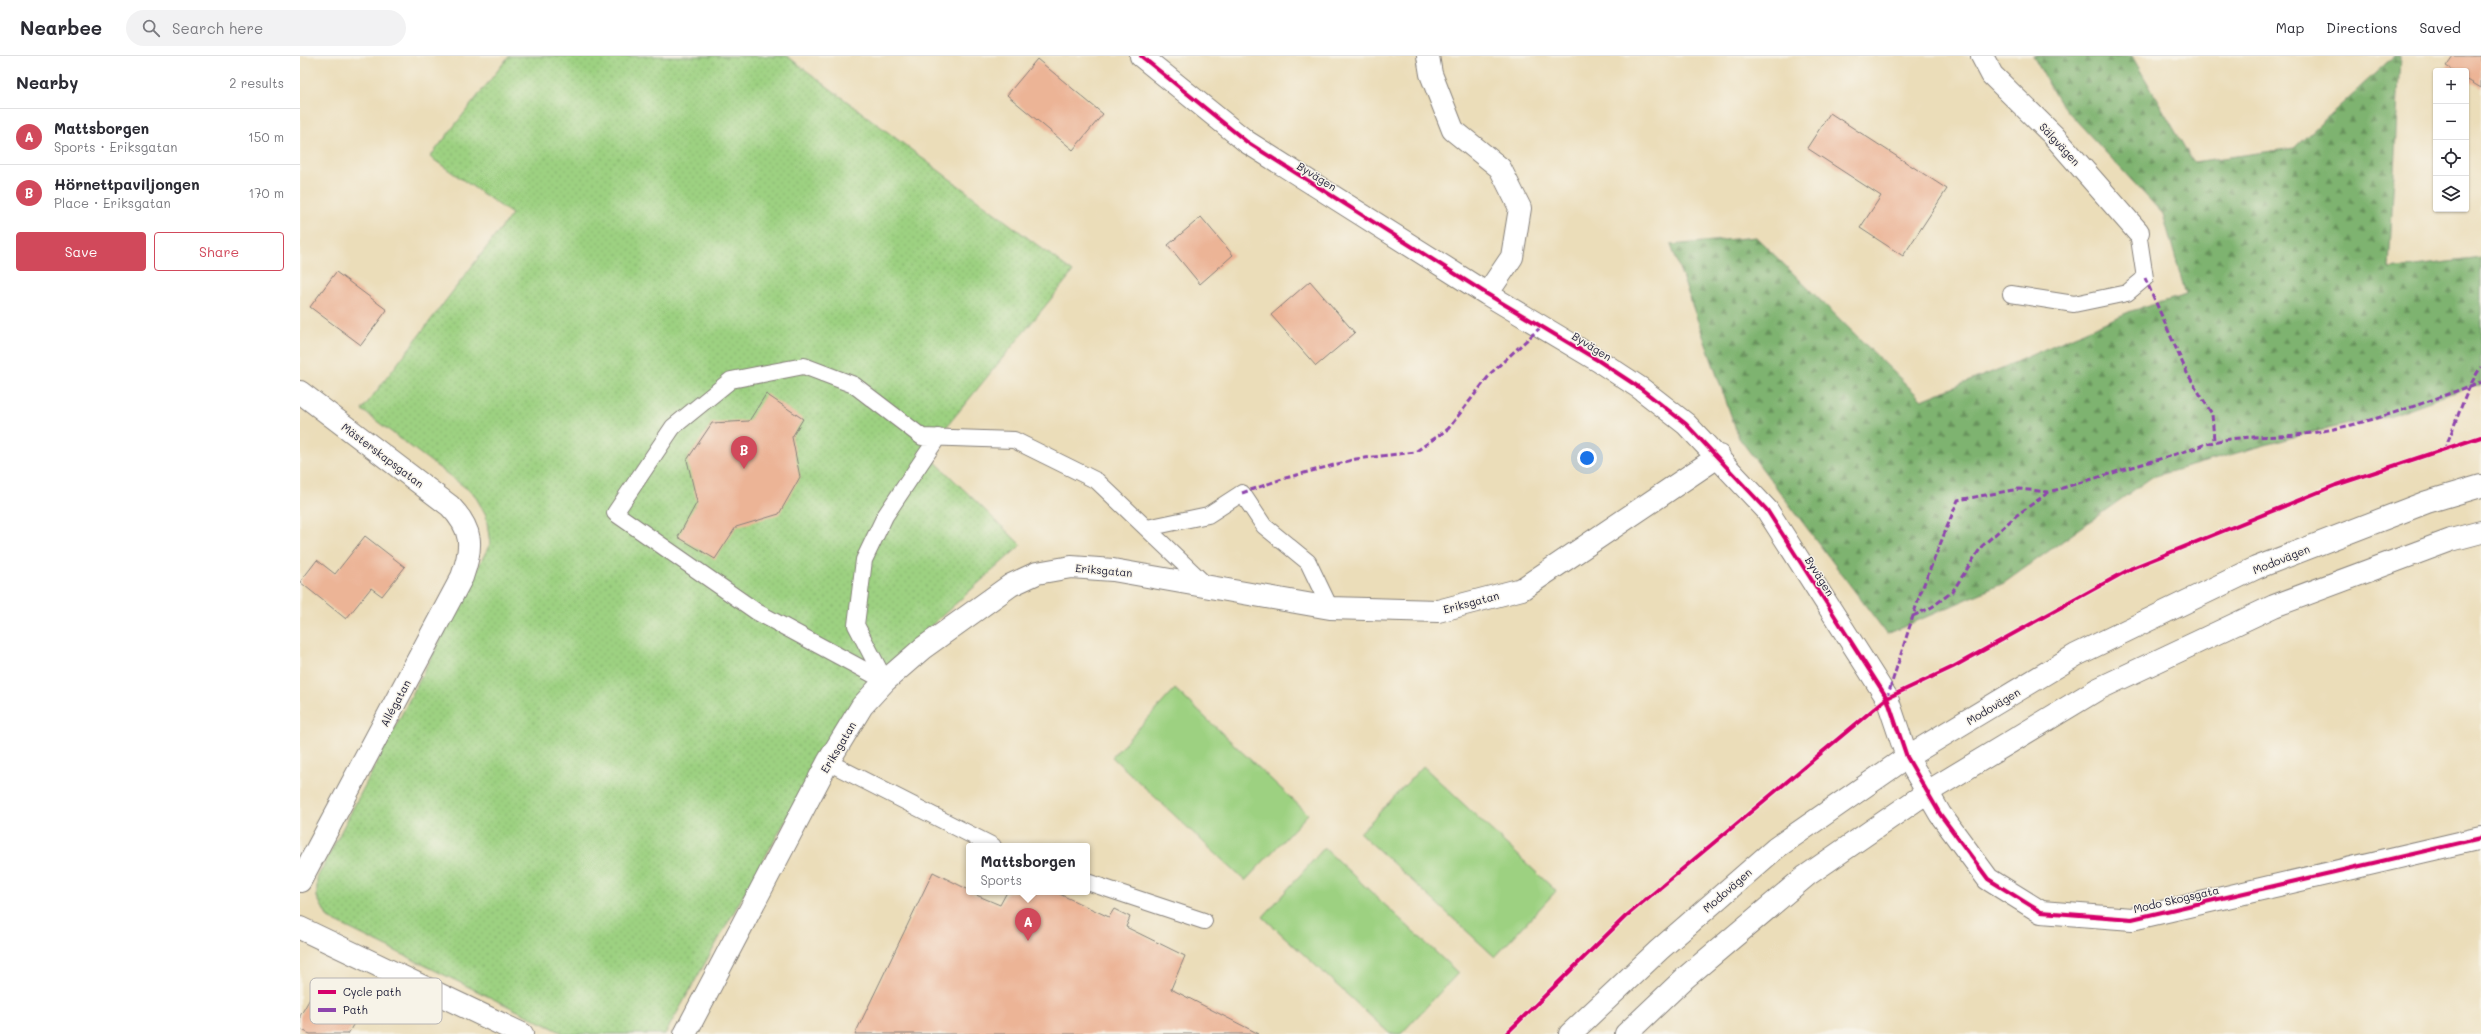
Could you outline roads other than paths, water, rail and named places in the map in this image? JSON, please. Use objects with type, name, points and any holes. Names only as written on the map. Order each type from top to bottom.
[{"type":"street","name":"Byvägen","points":[[1141,56],[1247,142],[1487,294],[1640,388],[1686,424],[1719,456],[1767,510],[1887,698],[1910,763]]},
{"type":"street","points":[[1428,56],[1431,74],[1453,130],[1500,168],[1520,208],[1512,257],[1487,294]]},
{"type":"street","name":"Sälgvägen","points":[[1982,56],[1992,75],[2053,135],[2138,232]]},
{"type":"street","name":"Mästerskapsgatan","points":[[300,392],[450,506],[464,520]]},
{"type":"street","name":"Eriksgatan","points":[[685,1034],[828,762],[862,706],[885,681],[923,648],[989,599],[1037,573],[1071,567],[1113,570],[1330,608],[1438,611],[1522,589],[1719,456]]},
{"type":"street","name":"Modovägen","points":[[1570,1034],[1659,950],[1776,848],[2076,655],[2256,568],[2427,502],[2481,486]]},
{"type":"street","name":"Allégatan","points":[[300,881],[462,577],[469,558],[469,541],[464,520]]},
{"type":"street","points":[[1626,1034],[1685,978],[1806,876],[1926,793],[2098,689],[2274,606],[2451,540],[2481,532]]},
{"type":"street","name":"Modo Skogsgata","points":[[1910,763],[1926,793],[1988,879],[2041,912],[2132,919],[2481,838]]},
{"type":"street","points":[[300,928],[405,978]]},
{"type":"street","points":[[442,996],[522,1034]]},
{"type":"lane","points":[[2011,294],[2074,304],[2127,293],[2145,278],[2138,232]]},
{"type":"lane","points":[[885,681],[757,612],[615,513],[673,426],[731,380],[804,366],[854,385],[922,437],[1014,440],[1098,481],[1209,588]]},
{"type":"lane","points":[[885,681],[856,626],[864,560],[885,516],[938,437]]},
{"type":"lane","points":[[1147,528],[1208,515],[1242,493],[1264,526],[1308,562],[1330,608]]},
{"type":"lane","points":[[828,762],[987,843]]},
{"type":"lane","points":[[1090,883],[1204,921]]},
{"type":"place","name":"Hörnettpaviljongen","points":[[744,469]]},
{"type":"place","name":"Mattsborgen","points":[[1028,941]]}]
